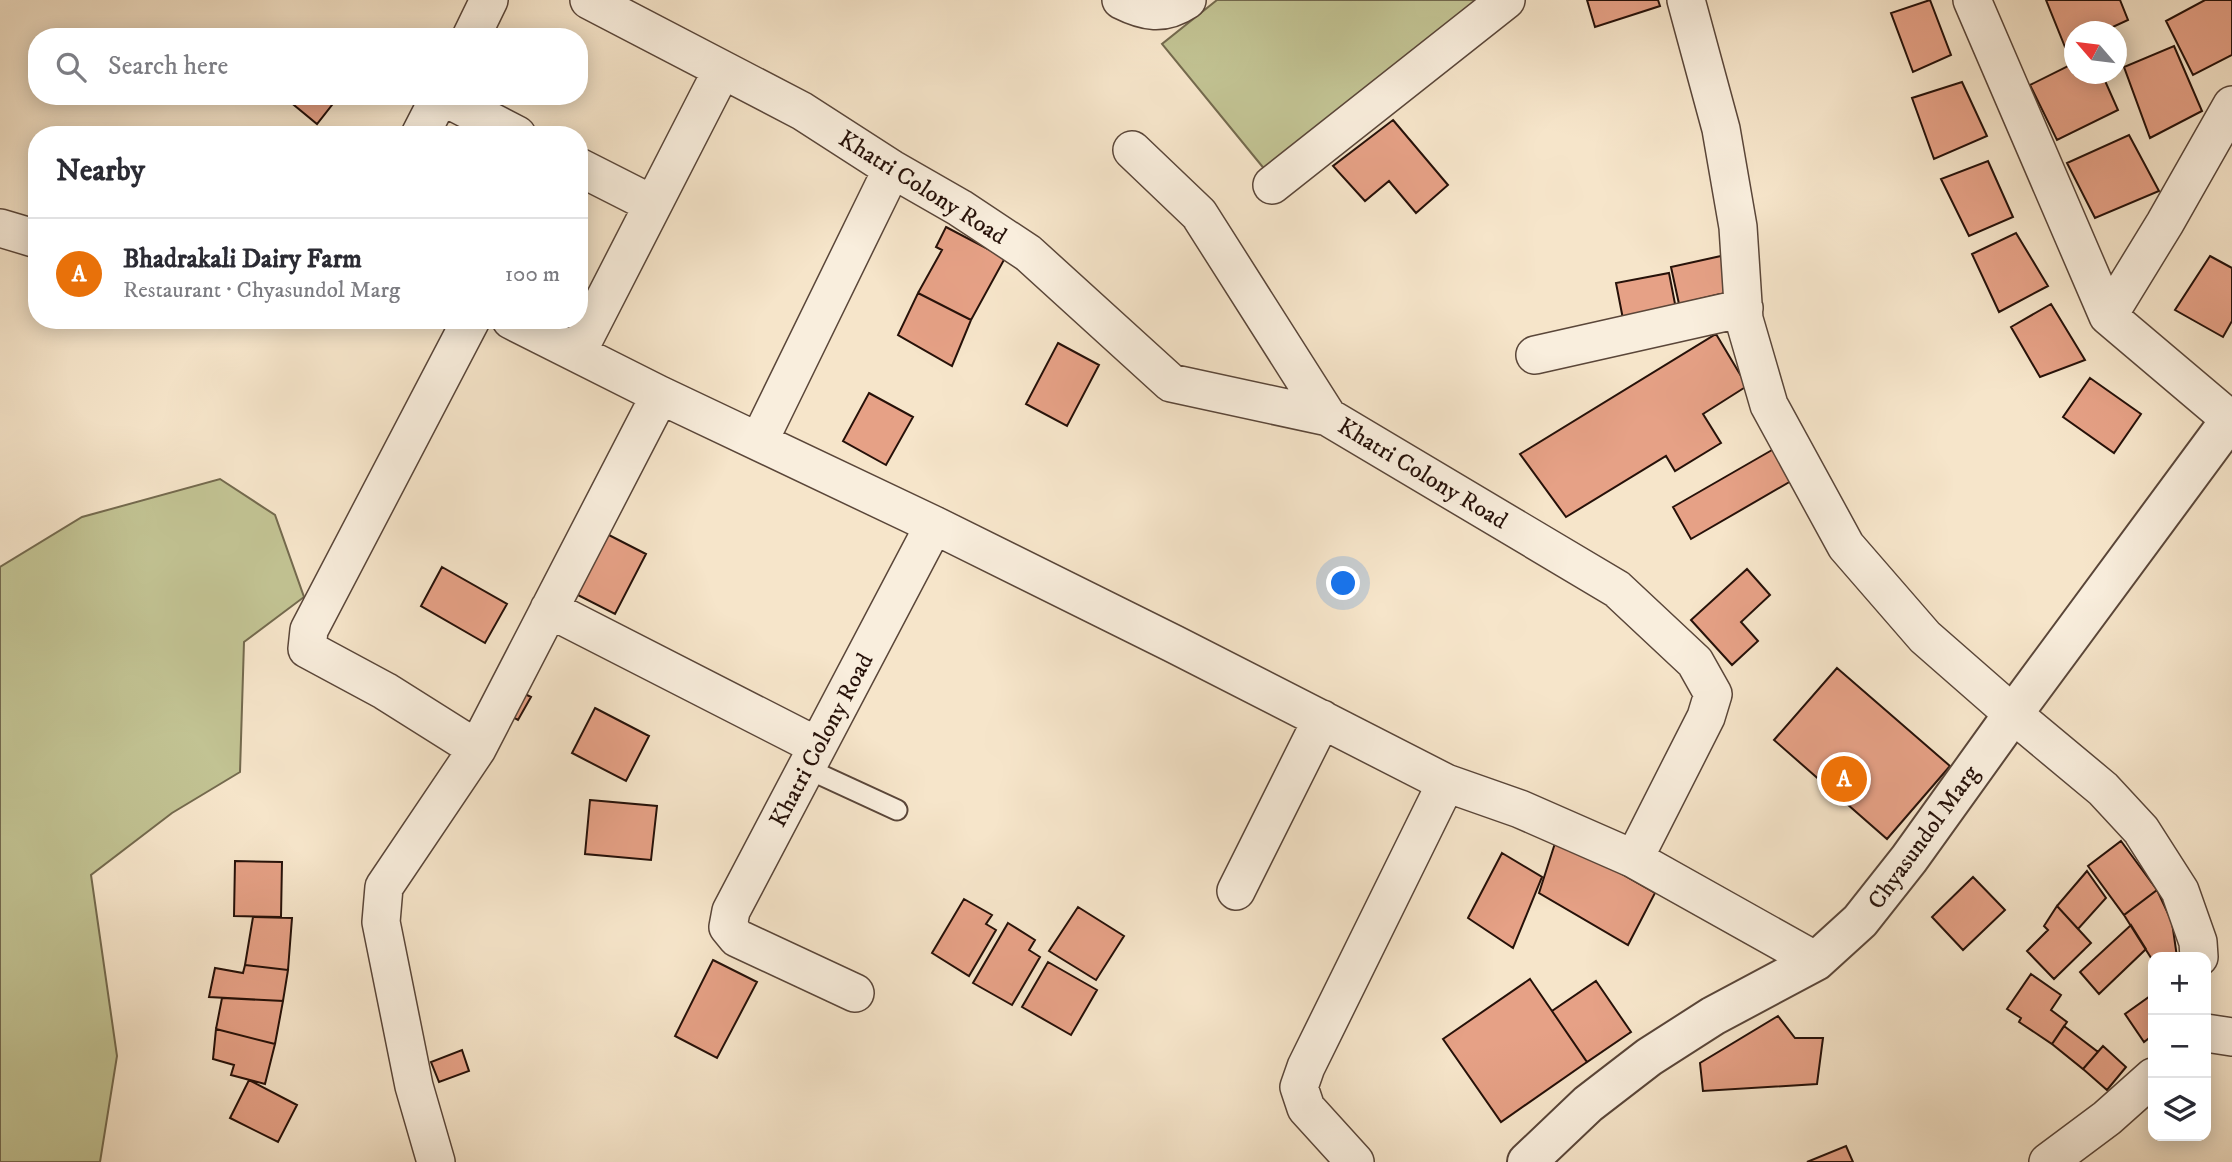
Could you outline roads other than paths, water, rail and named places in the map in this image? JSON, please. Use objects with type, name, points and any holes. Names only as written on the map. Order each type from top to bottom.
[{"type":"street","points":[[475,28],[489,0]]},
{"type":"street","name":"Khatri Colony Road","points":[[589,0],[802,111],[892,169],[960,208],[1028,253],[1171,383],[1328,417],[1617,589],[1695,663],[1713,694],[1706,717],[1634,859]]},
{"type":"street","points":[[1121,0],[1141,10],[1163,11],[1187,0]]},
{"type":"street","points":[[1272,185],[1506,0]]},
{"type":"street","points":[[1686,0],[1721,128],[1738,227],[1744,319],[1769,405],[1846,546],[1925,637],[2103,789],[2141,830],[2180,891],[2198,942],[2199,952]]},
{"type":"street","points":[[1972,0],[2108,316],[2232,422]]},
{"type":"street","points":[[578,354],[722,70]]},
{"type":"street","points":[[425,126],[436,105]]},
{"type":"street","points":[[459,105],[499,126]]},
{"type":"street","points":[[2108,316],[2232,105]]},
{"type":"street","points":[[1132,150],[1199,214],[1328,417]]},
{"type":"street","points":[[759,441],[892,169]]},
{"type":"street","points":[[588,172],[652,204]]},
{"type":"street","points":[[0,228],[28,236]]},
{"type":"street","points":[[1535,355],[1744,308]]},
{"type":"street","points":[[466,329],[309,631],[307,649],[385,691],[477,749]]},
{"type":"street","points":[[529,329],[660,395],[934,525],[1446,783],[1520,809],[1634,859],[1816,961]]},
{"type":"street","points":[[436,1162],[414,1086],[381,922],[384,887],[477,749],[660,395]]},
{"type":"street","name":"Chyasundol Marg","points":[[1527,1162],[1588,1104],[1649,1057],[1713,1016],[1816,961],[1860,921],[1909,859],[2225,427],[2232,422]]},
{"type":"street","name":"Khatri Colony Road","points":[[855,993],[737,937],[728,926],[731,911],[934,525]]},
{"type":"street","points":[[549,609],[812,757]]},
{"type":"street","points":[[1236,891],[1322,719]]},
{"type":"street","points":[[1354,1162],[1306,1108],[1299,1087],[1306,1067],[1446,783]]},
{"type":"street","points":[[2211,1034],[2232,1037]]},
{"type":"street","points":[[2048,1162],[2107,1118],[2152,1078]]},
{"type":"lane","points":[[812,757],[897,810]]},
{"type":"place","name":"Bhadrakali Dairy Farm","points":[[1844,779]]}]
